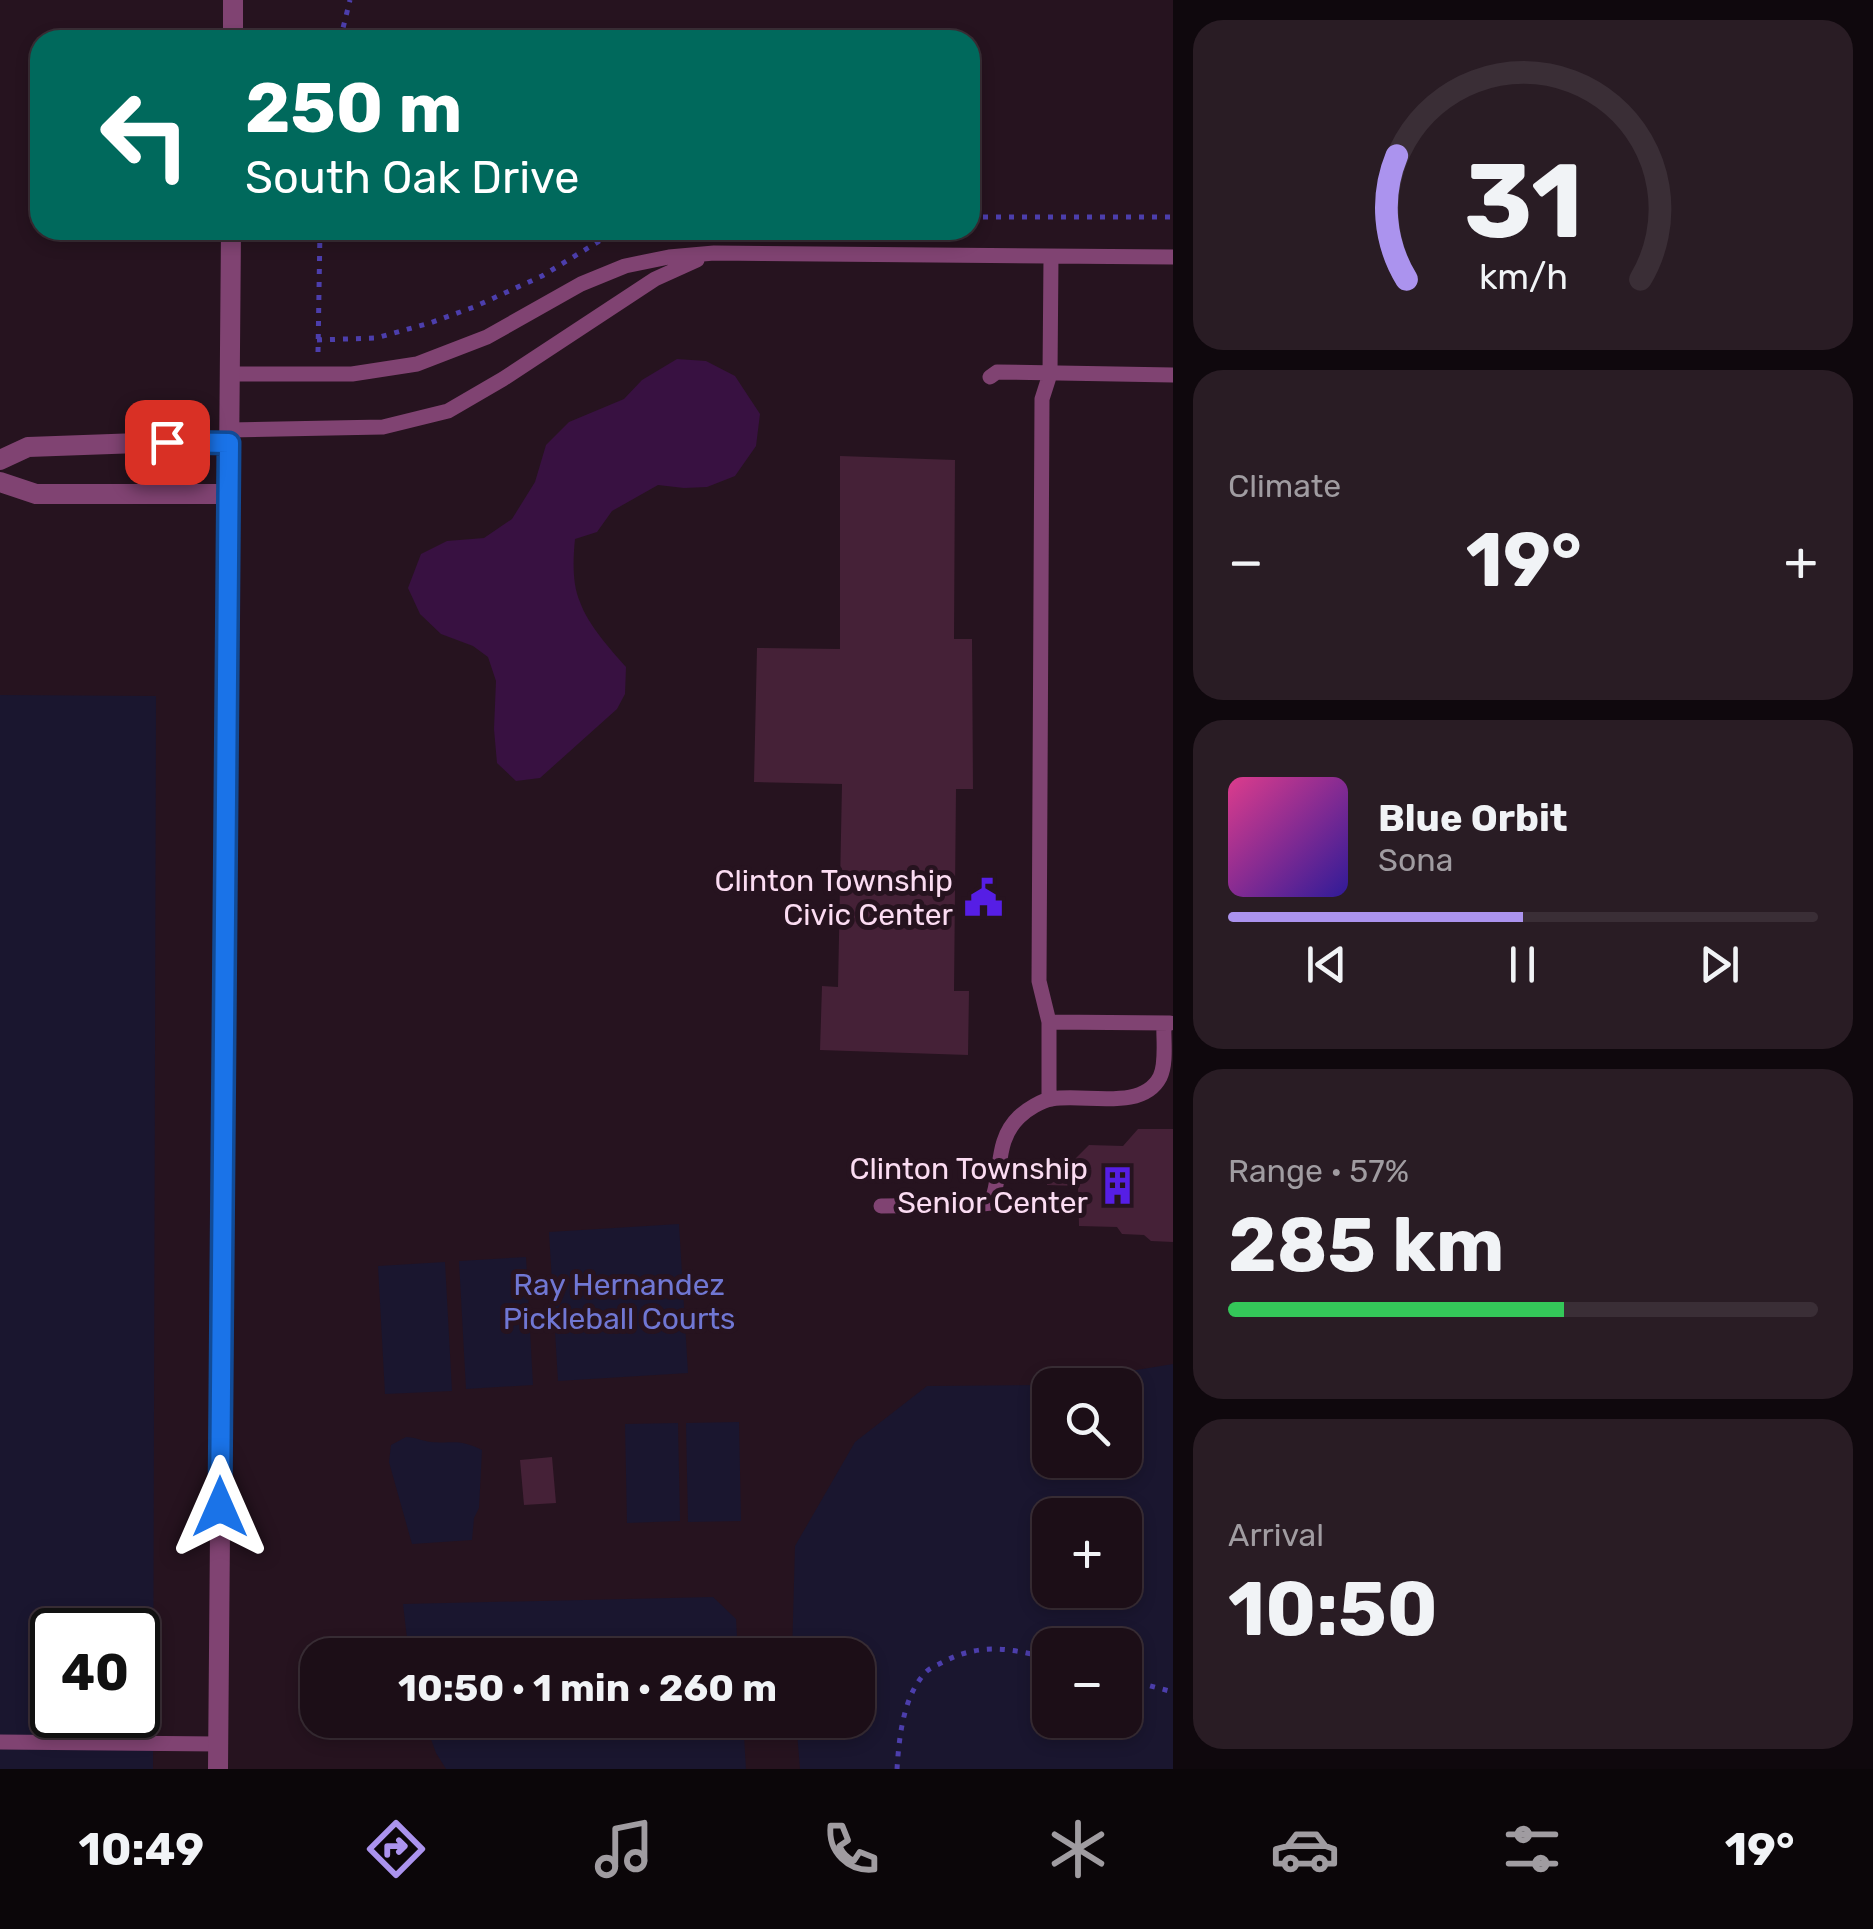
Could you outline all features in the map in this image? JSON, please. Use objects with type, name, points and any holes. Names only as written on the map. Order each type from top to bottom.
[{"type":"street","points":[[232,30],[233,0]]},
{"type":"street","points":[[218,1769],[231,240]]},
{"type":"street","points":[[0,460],[28,447],[229,436]]},
{"type":"street","points":[[0,482],[36,494],[228,494]]},
{"type":"lane","points":[[229,436],[382,427],[448,411],[503,380],[655,279],[714,254]]},
{"type":"lane","points":[[1049,1098],[1049,1022],[1040,981],[1040,944],[1042,399],[1050,374],[1051,256]]},
{"type":"lane","points":[[230,374],[352,374],[417,364],[488,336],[582,284],[625,266],[669,257],[1173,256]]},
{"type":"lane","points":[[990,377],[998,372],[1173,375]]},
{"type":"lane","points":[[882,1206],[991,1203],[998,1187],[1000,1149],[1020,1115],[1049,1098],[1128,1098],[1149,1092],[1162,1074],[1168,1023],[1049,1022]]},
{"type":"lane","points":[[0,1742],[218,1744]]},
{"type":"path","points":[[342,30],[350,0]]},
{"type":"path","points":[[980,217],[1173,217]]},
{"type":"path","points":[[318,360],[320,240]]},
{"type":"path","points":[[317,340],[376,338],[430,324],[542,276],[601,240]]},
{"type":"path","points":[[897,1769],[898,1744],[909,1700],[926,1671],[964,1651],[1014,1649],[1032,1654]]},
{"type":"path","points":[[1142,1684],[1173,1692]]},
{"type":"green space","points":[[0,695],[156,696],[153,1608],[30,1608],[30,1738],[153,1738],[153,1769],[0,1769]]},
{"type":"green space","name":"Ray Hernandez Pickleball Courts","points":[[679,1224],[688,1373],[558,1381],[549,1232]]},
{"type":"green space","points":[[526,1257],[533,1385],[466,1389],[459,1261]]},
{"type":"green space","points":[[445,1262],[452,1391],[385,1394],[378,1266]]},
{"type":"green space","points":[[1173,1364],[1173,1769],[800,1769],[797,1738],[875,1738],[875,1638],[792,1638],[795,1546],[855,1442],[927,1386],[1032,1385],[1032,1478],[1142,1478],[1142,1369]]},
{"type":"green space","points":[[739,1422],[741,1521],[688,1522],[686,1423]]},
{"type":"green space","points":[[678,1423],[680,1521],[627,1523],[625,1424]]},
{"type":"green space","points":[[406,1437],[461,1443],[482,1450],[479,1508],[472,1540],[412,1544],[389,1462],[391,1445]]},
{"type":"green space","points":[[713,1597],[736,1619],[737,1638],[407,1638],[403,1604]]},
{"type":"green space","points":[[431,1738],[744,1738],[746,1769],[446,1769]]},
{"type":"shaded area","points":[[677,359],[706,361],[735,376],[760,414],[756,446],[735,476],[707,487],[658,485],[612,511],[597,532],[575,539],[577,595],[594,628],[626,667],[625,694],[617,709],[540,778],[516,781],[497,763],[496,681],[488,657],[473,646],[441,634],[420,614],[408,588],[421,554],[447,541],[484,538],[512,519],[535,482],[546,445],[569,422],[624,399],[642,380]]},
{"type":"building","name":"Clinton Township Civic Center","points":[[840,456],[955,460],[954,639],[972,639],[973,789],[956,789],[954,991],[969,991],[968,1055],[820,1050],[822,986],[838,987],[842,784],[754,782],[757,648],[840,649]]},
{"type":"building","name":"Clinton Township Senior Center","points":[[1138,1129],[1173,1129],[1173,1242],[1122,1234],[1117,1227],[1079,1226],[1078,1186],[1047,1185],[1046,1161],[1072,1162],[1089,1145],[1123,1146]]},
{"type":"building","points":[[552,1457],[556,1503],[524,1505],[520,1460]]},
{"type":"place","name":"Clinton Township Civic Center","points":[[983,898]]},
{"type":"place","name":"Clinton Township Senior Center","points":[[1118,1186]]},
{"type":"route","points":[[167,442],[229,443],[220,1507]]}]
